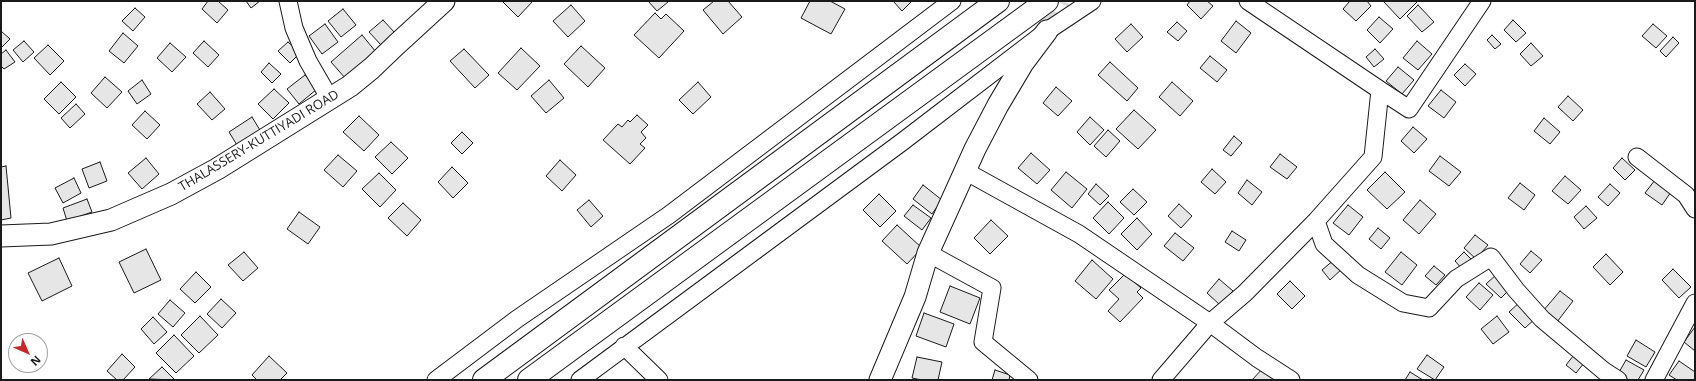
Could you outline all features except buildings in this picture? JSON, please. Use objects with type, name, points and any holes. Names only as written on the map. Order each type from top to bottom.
[{"type":"highway","points":[[484,380],[998,1]]},
{"type":"highway","points":[[529,380],[1047,1]]},
{"type":"main road","name":"THALASSERY-KUTTIYADI ROAD","points":[[1,236],[51,234],[111,220],[138,210],[217,169],[350,86],[372,68],[444,1]]},
{"type":"main road","points":[[880,380],[914,297],[928,253],[965,171],[998,105],[1023,63],[1047,31]]},
{"type":"street","points":[[288,1],[294,28],[308,61],[330,99]]},
{"type":"street","points":[[436,380],[517,319],[669,215],[952,1]]},
{"type":"street","points":[[580,380],[902,142],[1047,31],[1092,1]]},
{"type":"street","points":[[1248,1],[1408,109],[1482,1]]},
{"type":"street","points":[[1161,380],[1210,323],[1245,293],[1316,221],[1373,157],[1380,90]]},
{"type":"street","points":[[1637,157],[1686,195],[1695,209]]},
{"type":"street","points":[[965,171],[1079,234],[1291,380]]},
{"type":"street","points":[[1316,221],[1324,244],[1358,275],[1403,303],[1429,308],[1456,279],[1491,257],[1516,290],[1542,319],[1604,371],[1618,380]]},
{"type":"street","points":[[928,253],[992,288],[983,342],[1028,380]]},
{"type":"street","points":[[1654,380],[1695,303]]},
{"type":"street","points":[[624,346],[659,380]]},
{"type":"tunnel","points":[[1047,31],[1063,1]]}]
